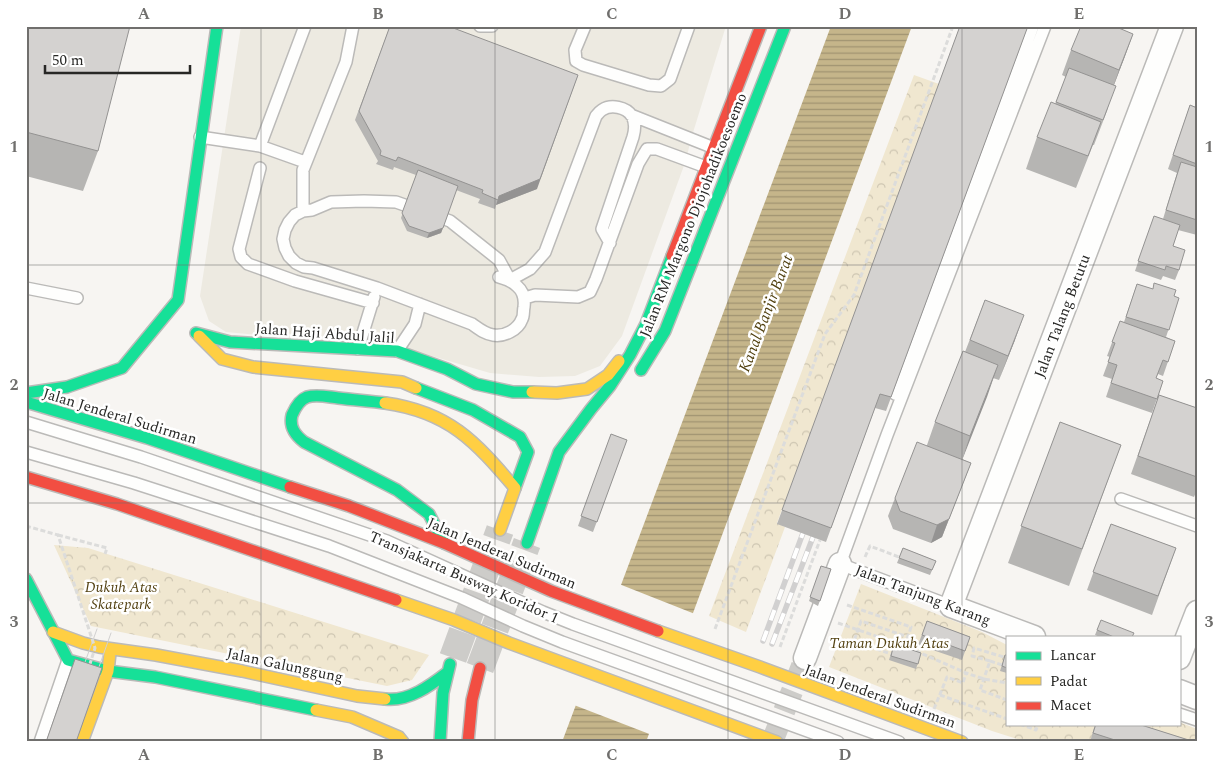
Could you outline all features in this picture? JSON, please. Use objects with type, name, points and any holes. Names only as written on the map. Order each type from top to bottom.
[{"type":"main road","points":[[26,393],[67,387],[122,368],[180,304],[200,137],[217,26]]},
{"type":"main road","name":"Jalan RM Margono Djojohadikoesoemo","points":[[528,543],[559,452],[610,386],[630,355],[646,324],[761,26]]},
{"type":"main road","name":"Jalan RM Margono Djojohadikoesoemo","points":[[636,380],[665,332],[785,26]]},
{"type":"main road","name":"Jalan Haji Abdul Jalil","points":[[515,488],[528,452],[520,437],[473,410],[402,382],[253,367],[222,359],[194,329],[212,338],[230,342],[397,351],[447,368],[476,384],[513,392],[557,393],[587,389],[608,375],[646,324],[678,298]]},
{"type":"main road","points":[[444,543],[428,514],[397,490],[299,438],[291,426],[293,412],[298,403],[308,397],[319,396],[353,399],[402,406],[421,411],[447,422],[483,451],[515,488],[500,530]]},
{"type":"main road","name":"Jalan Jenderal Sudirman","points":[[26,402],[147,438],[258,478],[348,506],[444,543],[551,591],[603,611],[962,742]]},
{"type":"main road","name":"Jalan RM Margono Djojohadikoesoemo","points":[[551,472],[576,447]]},
{"type":"main road","points":[[26,477],[118,504],[454,620],[528,650],[777,742]]},
{"type":"main road","points":[[26,579],[68,660]]},
{"type":"main road","name":"Jalan Galunggung","points":[[53,632],[83,643],[110,649],[156,655],[352,717],[399,737],[403,742]]},
{"type":"main road","points":[[82,742],[108,671],[110,649]]},
{"type":"main road","points":[[440,742],[442,701],[453,658]]},
{"type":"main road","name":"Jalan Galunggung","points":[[68,660],[108,671],[156,677],[240,683],[390,700],[406,697],[423,690],[448,672]]},
{"type":"main road","points":[[468,742],[472,700],[480,668]]},
{"type":"street","name":"Jalan Talang Betutu","points":[[951,606],[1172,26]]},
{"type":"street","points":[[805,658],[840,564]]},
{"type":"street","name":"Jalan Tanjung Karang","points":[[951,606],[1024,634]]},
{"type":"street","points":[[1180,655],[1197,612]]},
{"type":"street","points":[[1180,691],[1197,698]]},
{"type":"lane","points":[[260,146],[305,26]]},
{"type":"lane","points":[[303,211],[304,170],[306,162],[346,62],[353,26]]},
{"type":"lane","points":[[480,26],[492,26]]},
{"type":"lane","points":[[585,26],[575,50],[576,61],[583,65],[649,85],[661,86],[670,79],[689,26]]},
{"type":"lane","points":[[887,435],[891,405],[1033,26]]},
{"type":"lane","points":[[840,564],[887,435],[1045,26]]},
{"type":"lane","points":[[505,279],[530,269],[545,252],[596,116],[602,110],[617,107],[631,115],[734,156]]},
{"type":"lane","points":[[610,243],[602,229],[633,137],[635,129],[631,115]]},
{"type":"lane","points":[[200,137],[260,146],[306,162]]},
{"type":"lane","points":[[525,298],[535,295],[578,297],[590,292],[610,243],[638,164],[647,149],[657,149],[727,174]]},
{"type":"lane","points":[[260,168],[239,249],[240,257],[248,264],[295,280],[373,302]]},
{"type":"lane","points":[[364,200],[396,202],[450,221],[499,260],[505,279],[517,286],[525,298],[522,320],[510,332],[492,335],[483,332],[472,324],[377,288],[313,268],[304,267],[296,263],[289,256],[283,239],[284,230],[289,222],[303,211],[312,210],[331,202],[364,200]]},
{"type":"lane","points":[[26,288],[77,298]]},
{"type":"lane","points":[[358,349],[377,288]]},
{"type":"lane","points":[[397,351],[415,324],[420,304]]},
{"type":"lane","name":"Transjakarta Busway Koridor 1","points":[[26,422],[141,457],[387,541],[573,624],[899,742]]},
{"type":"lane","name":"Transjakarta Busway Koridor 1","points":[[26,452],[329,546],[462,598],[562,642],[838,742]]},
{"type":"lane","points":[[1121,499],[1197,526]]},
{"type":"lane","name":"Jalan Tanjung Karang","points":[[840,564],[951,606]]},
{"type":"lane","points":[[40,742],[68,660]]},
{"type":"lane","points":[[1180,714],[1197,720]]},
{"type":"path","points":[[714,631],[826,334],[854,295],[953,26]]},
{"type":"path","points":[[26,526],[107,548],[105,554]]},
{"type":"path","points":[[58,535],[95,648],[87,674]]},
{"type":"path","points":[[780,648],[820,540]]},
{"type":"path","points":[[864,561],[870,546],[899,557]]},
{"type":"path","points":[[864,611],[911,628],[908,637],[861,621],[854,641],[891,654]]},
{"type":"path","points":[[836,622],[905,646],[966,673],[984,679],[1006,683]]},
{"type":"path","points":[[1002,665],[972,656],[974,648],[1006,658]]},
{"type":"path","points":[[990,661],[980,690],[1006,700]]},
{"type":"path","points":[[966,673],[963,683],[947,677],[940,695],[1006,719]]},
{"type":"path","points":[[1025,726],[1036,730],[1037,726]]},
{"type":"shaded area","points":[[241,26],[726,26],[686,160],[622,336],[600,366],[575,376],[539,377],[490,373],[408,349],[226,332],[209,321],[200,296]]},
{"type":"green space","points":[[914,75],[939,84],[777,523],[785,527],[746,632],[709,616]]},
{"type":"green space","name":"Dukuh Atas Skatepark","points":[[54,545],[88,548],[429,655],[412,680],[387,686],[91,626]]},
{"type":"green space","name":"Taman Dukuh Atas","points":[[861,584],[982,632],[1006,644],[1006,726],[1180,726],[1180,722],[1197,729],[1197,742],[1027,742],[992,731],[829,667]]},
{"type":"water","name":"Kanal Banjir Barat","points":[[831,26],[912,26],[646,742],[562,742]]},
{"type":"pier","points":[[619,584],[695,614],[652,735],[574,705]]},
{"type":"building","points":[[26,26],[130,26],[98,151],[26,132]]},
{"type":"building","points":[[390,26],[448,26],[578,75],[540,179],[499,196],[498,200],[482,193],[483,190],[398,157],[396,161],[380,155],[381,151],[359,111]]},
{"type":"building","points":[[960,26],[1028,26],[891,397],[880,394],[831,528],[782,510]]},
{"type":"building","points":[[1081,26],[1114,26],[1133,34],[1119,70],[1071,50]]},
{"type":"building","points":[[1069,68],[1116,86],[1103,120],[1056,102]]},
{"type":"building","points":[[1051,102],[1101,122],[1088,156],[1037,137]]},
{"type":"building","points":[[1190,105],[1197,108],[1197,164],[1173,155]]},
{"type":"building","points":[[1181,162],[1197,167],[1197,220],[1166,210]]},
{"type":"building","points":[[418,170],[458,186],[443,228],[429,233],[409,226],[402,213]]},
{"type":"building","points":[[1154,216],[1180,225],[1173,246],[1185,250],[1179,270],[1166,266],[1165,270],[1138,261]]},
{"type":"building","points":[[1154,283],[1176,290],[1174,296],[1179,298],[1169,330],[1126,317],[1137,284],[1153,289]]},
{"type":"building","points":[[985,300],[1024,315],[1008,356],[970,340]]},
{"type":"building","points":[[1120,321],[1175,341],[1168,362],[1163,360],[1156,378],[1163,381],[1157,399],[1111,383],[1117,365],[1108,362],[1115,343],[1112,342]]},
{"type":"building","points":[[963,351],[998,365],[970,436],[935,422]]},
{"type":"building","points":[[1159,395],[1197,408],[1197,477],[1138,456]]},
{"type":"building","points":[[1060,422],[1121,445],[1082,549],[1021,526]]},
{"type":"building","points":[[611,434],[627,440],[597,522],[581,516]]},
{"type":"building","points":[[917,442],[971,463],[949,519],[937,525],[900,511],[895,498]]},
{"type":"building","points":[[1111,524],[1176,548],[1158,596],[1093,572]]},
{"type":"building","points":[[903,548],[936,561],[932,570],[899,558]]},
{"type":"building","points":[[821,566],[831,569],[820,601],[810,597]]},
{"type":"building","points":[[1101,620],[1134,633],[1132,636],[1112,636],[1097,630]]},
{"type":"building","points":[[927,621],[970,637],[965,651],[922,635]]},
{"type":"building","points":[[894,644],[921,653],[918,664],[891,656]]},
{"type":"building","points":[[1005,655],[1006,655],[1006,668],[1002,666]]},
{"type":"building","points":[[75,659],[102,668],[76,742],[46,742]]},
{"type":"building","points":[[1095,726],[1144,726],[1195,742],[1121,742],[1093,733]]},
{"type":"tunnel","points":[[453,658],[500,530]]},
{"type":"tunnel","points":[[480,668],[527,543]]},
{"type":"tunnel","points":[[772,742],[802,666]]},
{"type":"tram line","points":[[80,676],[97,629]]},
{"type":"tram line","points":[[94,681],[111,633]]},
{"type":"railway","points":[[763,641],[803,533]]},
{"type":"railway","points":[[772,644],[813,537]]},
{"type":"traffic: fast","points":[[26,393],[67,387],[122,368],[178,300],[217,26]]},
{"type":"traffic: fast","points":[[641,370],[665,331],[785,26]]},
{"type":"traffic: fast","points":[[527,543],[559,452],[610,386],[630,355],[646,324],[672,256]]},
{"type":"traffic: fast","points":[[196,333],[230,342],[397,351],[447,369],[476,384],[513,392],[532,392]]},
{"type":"traffic: fast","points":[[416,388],[473,410],[520,437],[528,452],[515,488]]},
{"type":"traffic: fast","points":[[385,403],[322,396],[307,397],[294,410],[291,419],[292,427],[295,434],[304,442],[397,490],[429,514],[444,543]]},
{"type":"traffic: fast","points":[[26,402],[147,438],[290,487]]},
{"type":"traffic: fast","points":[[26,579],[68,660],[108,671],[155,677],[316,710]]},
{"type":"traffic: fast","points":[[440,742],[443,693],[450,664]]},
{"type":"traffic: fast","points":[[385,699],[403,698],[419,692],[448,672]]},
{"type":"traffic: slow","points":[[199,336],[222,359],[253,367],[402,382],[416,388]]},
{"type":"traffic: slow","points":[[532,392],[557,393],[587,389],[608,375],[619,361]]},
{"type":"traffic: slow","points":[[385,403],[427,413],[444,421],[473,443],[501,471],[515,488],[500,530]]},
{"type":"traffic: slow","points":[[396,600],[454,620],[509,643],[777,742]]},
{"type":"traffic: slow","points":[[658,631],[962,742]]},
{"type":"traffic: slow","points":[[53,632],[99,647],[156,655],[242,671],[357,696],[385,699]]},
{"type":"traffic: slow","points":[[82,742],[108,671],[110,653]]},
{"type":"traffic: slow","points":[[316,710],[352,717],[399,737],[403,742]]},
{"type":"traffic: jam","points":[[672,256],[761,26]]},
{"type":"traffic: jam","points":[[26,477],[117,504],[396,600]]},
{"type":"traffic: jam","points":[[290,487],[349,506],[444,543],[551,591],[658,631]]},
{"type":"traffic: jam","points":[[468,742],[472,700],[480,668]]}]
